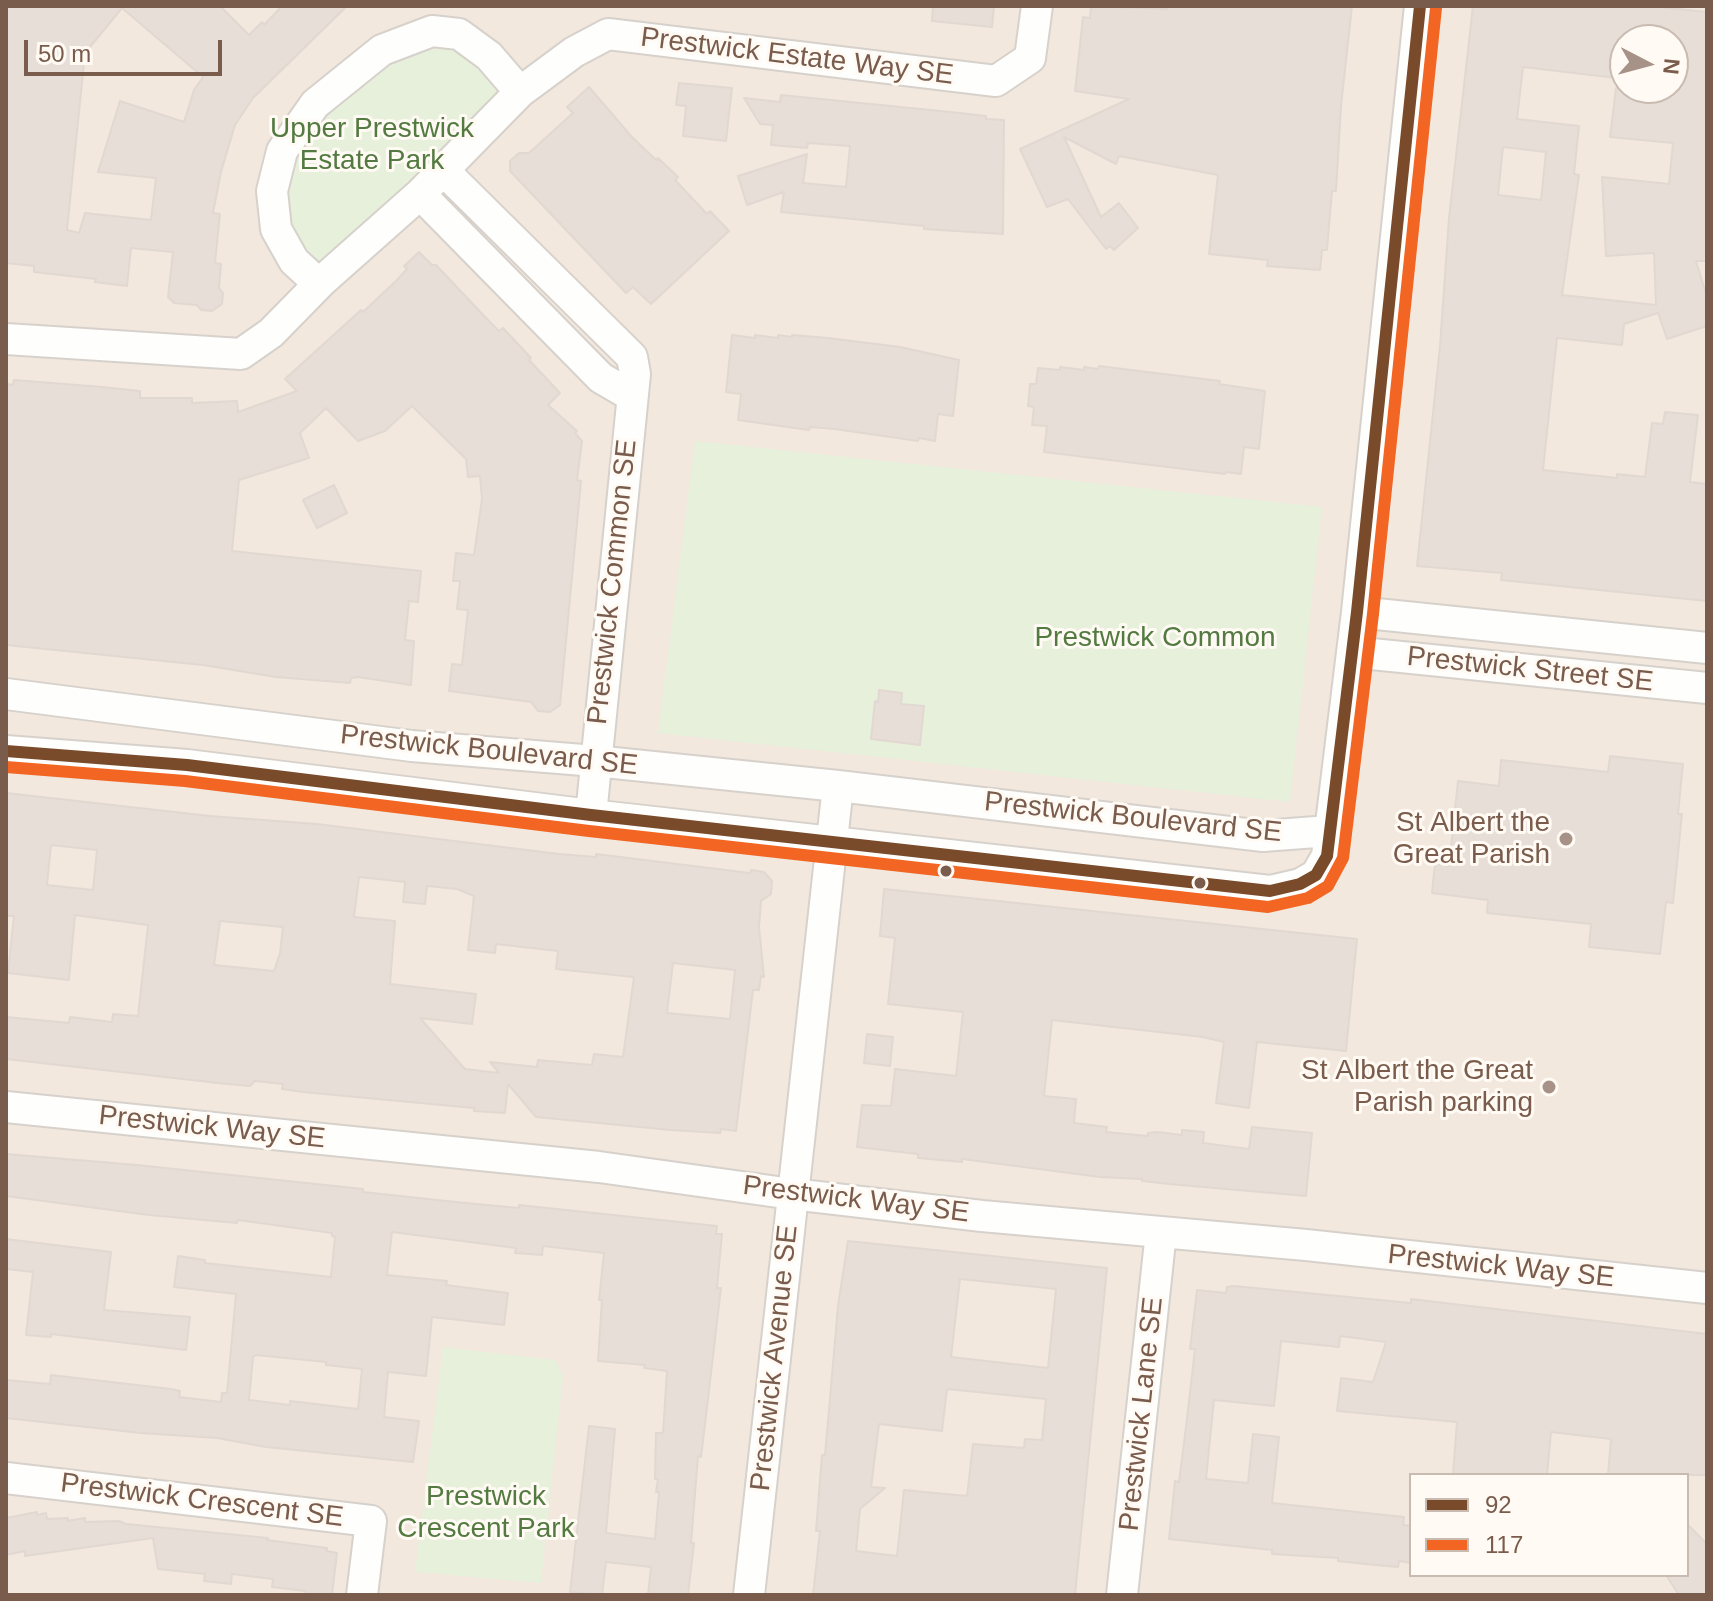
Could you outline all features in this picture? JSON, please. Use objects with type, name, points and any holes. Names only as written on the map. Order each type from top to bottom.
[{"type":"street","name":"Prestwick Estate Way SE","points":[[6,339],[241,354],[271,333],[319,284],[420,194],[520,92],[574,52],[608,34],[996,81],[1030,58],[1037,6]]},
{"type":"street","points":[[1329,831],[1357,612],[1420,6]]},
{"type":"street","points":[[319,284],[294,261],[276,229],[272,191],[282,151],[315,104],[382,50],[432,31],[459,34],[489,56],[520,92]]},
{"type":"street","name":"Prestwick Common SE","points":[[443,170],[632,357],[635,374],[591,815]]},
{"type":"street","points":[[420,194],[601,378],[632,396]]},
{"type":"street","name":"Prestwick Street SE","points":[[1357,612],[1707,648]]},
{"type":"street","name":"Prestwick Street SE","points":[[1352,652],[1707,688]]},
{"type":"street","name":"Prestwick Boulevard SE","points":[[6,694],[412,746],[838,786],[1263,836],[1329,831],[1327,856],[1316,875],[1300,884],[1270,891],[831,843],[187,765],[6,751]]},
{"type":"street","name":"Prestwick Avenue SE","points":[[749,1595],[838,786]]},
{"type":"street","name":"Prestwick Way SE","points":[[6,1107],[599,1167],[982,1216],[1306,1245],[1707,1288]]},
{"type":"street","name":"Prestwick Lane SE","points":[[1122,1595],[1161,1232]]},
{"type":"street","name":"Prestwick Crescent SE","points":[[6,1478],[371,1521],[362,1595]]},
{"type":"shaded area","points":[[6,6],[1707,6],[1707,1595],[6,1595]]},
{"type":"green space","name":"Upper Prestwick Estate Park","points":[[432,31],[520,92],[322,281],[294,261],[282,151],[315,104]]},
{"type":"green space","name":"Prestwick Common","points":[[695,441],[1322,507],[1290,802],[658,733]]},
{"type":"green space","name":"Prestwick Crescent Park","points":[[443,1347],[555,1360],[563,1375],[541,1583],[415,1572]]},
{"type":"building","points":[[6,6],[220,6],[249,35],[282,6],[347,6],[253,98],[235,125],[213,213],[220,214],[215,263],[221,264],[219,288],[223,293],[222,304],[212,311],[201,310],[197,305],[174,303],[168,297],[173,252],[131,248],[127,286],[34,272],[34,266],[6,263]],"holes":[[[122,8],[203,77],[194,90],[184,122],[120,101],[98,172],[156,178],[151,220],[85,213],[79,233],[67,230],[85,53]]]},
{"type":"building","points":[[933,6],[994,6],[992,27],[932,21]]},
{"type":"building","points":[[1091,6],[1167,9],[1167,6],[1352,6],[1336,191],[1332,191],[1327,250],[1322,250],[1320,270],[1267,266],[1268,260],[1209,254],[1218,175],[1119,156],[1116,164],[1064,137],[1101,217],[1119,203],[1138,228],[1114,250],[1110,246],[1106,249],[1068,199],[1047,207],[1020,149],[1129,99],[1075,91],[1083,17],[1090,18]]},
{"type":"building","points":[[1473,6],[1649,6],[1707,12],[1707,261],[1696,261],[1707,297],[1707,326],[1667,339],[1658,313],[1624,324],[1622,345],[1557,338],[1543,470],[1617,478],[1617,474],[1645,477],[1652,423],[1663,424],[1665,412],[1698,415],[1690,482],[1707,484],[1707,601],[1501,580],[1502,573],[1417,566],[1440,346],[1449,218]],"holes":[[[1609,24],[1689,24],[1689,104],[1614,104],[1610,137],[1673,143],[1669,184],[1602,177],[1606,256],[1654,253],[1656,305],[1562,295],[1579,175],[1574,174],[1579,126],[1517,119],[1523,67],[1609,77]],[[1503,147],[1546,152],[1541,200],[1498,195]]]},
{"type":"building","points":[[679,83],[732,88],[726,141],[683,136],[686,106],[676,105]]},
{"type":"building","points":[[589,87],[631,136],[678,177],[675,180],[707,214],[710,211],[729,231],[651,304],[633,287],[626,293],[510,171],[510,161],[519,153],[529,153],[573,113],[567,107]]},
{"type":"building","points":[[781,95],[1004,120],[1003,234],[924,229],[924,226],[781,212],[784,192],[747,205],[738,176],[807,154],[803,183],[846,187],[850,146],[808,143],[807,148],[771,145],[773,125],[760,124],[744,98],[780,102]]},
{"type":"building","points":[[419,252],[432,265],[436,265],[499,331],[503,328],[531,358],[529,360],[560,393],[548,405],[577,431],[575,433],[582,441],[560,705],[550,712],[538,711],[531,702],[449,691],[452,664],[462,665],[468,610],[457,609],[460,581],[453,581],[456,553],[474,555],[482,499],[480,476],[468,477],[466,459],[412,406],[385,431],[358,441],[326,408],[300,433],[309,458],[239,480],[232,551],[421,571],[418,602],[409,601],[405,640],[414,641],[411,685],[358,677],[351,678],[350,683],[276,677],[203,665],[6,645],[6,384],[13,385],[14,380],[102,387],[140,391],[140,398],[192,398],[192,403],[237,401],[238,412],[297,391],[285,379],[396,281],[407,269],[404,266]]},
{"type":"building","points":[[732,335],[828,338],[900,347],[959,360],[953,416],[938,414],[935,441],[835,429],[810,427],[809,430],[738,420],[741,394],[726,392]]},
{"type":"building","points":[[1099,366],[1220,381],[1219,384],[1265,391],[1259,449],[1244,447],[1241,474],[1044,452],[1047,426],[1032,425],[1034,407],[1028,406],[1030,384],[1036,384],[1038,368],[1084,370],[1084,367],[1098,369]]},
{"type":"building","points":[[334,485],[347,513],[317,528],[303,500]]},
{"type":"building","points":[[879,690],[902,693],[901,704],[924,706],[920,745],[871,739]]},
{"type":"building","name":"St Albert the Great Parish","points":[[1610,756],[1683,764],[1678,814],[1682,814],[1673,903],[1666,902],[1660,954],[1589,947],[1591,924],[1487,913],[1488,900],[1432,893],[1435,864],[1449,866],[1458,781],[1499,786],[1501,760],[1608,772]]},
{"type":"building","points":[[6,793],[210,816],[317,824],[559,854],[596,857],[596,854],[750,873],[751,870],[764,872],[772,881],[771,894],[761,901],[759,927],[764,977],[761,976],[759,990],[753,990],[736,1131],[721,1129],[720,1133],[536,1117],[508,1084],[505,1113],[303,1092],[282,1089],[283,1084],[255,1081],[250,1086],[227,1084],[6,1059],[6,1017],[69,1023],[70,1017],[112,1022],[113,1014],[138,1016],[148,925],[75,915],[69,980],[8,973],[14,916],[6,916]],"holes":[[[51,845],[97,850],[93,890],[47,885]],[[359,877],[405,882],[403,902],[425,904],[427,886],[457,889],[474,896],[468,950],[495,953],[496,944],[558,951],[556,969],[634,977],[623,1057],[594,1054],[592,1065],[538,1060],[537,1067],[490,1062],[499,1073],[465,1069],[420,1018],[472,1024],[476,994],[390,984],[395,921],[354,917]],[[220,921],[283,927],[274,971],[214,965]],[[673,963],[735,970],[730,1019],[667,1013]]]},
{"type":"building","points":[[884,889],[1357,939],[1346,1051],[1257,1042],[1249,1108],[1216,1103],[1224,1042],[1052,1020],[1044,1096],[1076,1099],[1074,1123],[1107,1127],[1106,1132],[1148,1136],[1148,1133],[1157,1132],[1182,1135],[1182,1130],[1204,1132],[1203,1143],[1249,1149],[1252,1127],[1312,1133],[1306,1196],[1100,1177],[962,1159],[962,1162],[918,1158],[918,1154],[857,1147],[862,1105],[891,1106],[895,1069],[956,1076],[963,1012],[888,1004],[895,938],[880,936]]},
{"type":"building","points":[[867,1034],[893,1037],[890,1066],[864,1063]]},
{"type":"building","points":[[6,1154],[363,1189],[363,1192],[456,1202],[519,1208],[519,1205],[717,1226],[716,1234],[722,1234],[717,1288],[721,1288],[701,1457],[698,1456],[688,1595],[648,1595],[651,1567],[606,1562],[602,1595],[570,1592],[589,1426],[615,1429],[606,1533],[655,1539],[659,1492],[656,1492],[658,1479],[655,1479],[656,1433],[663,1433],[667,1371],[644,1368],[645,1365],[598,1361],[604,1253],[543,1246],[542,1255],[515,1253],[516,1248],[392,1232],[387,1275],[447,1281],[446,1285],[508,1293],[504,1325],[432,1317],[426,1376],[388,1372],[384,1417],[419,1421],[413,1462],[266,1447],[217,1438],[6,1418],[6,1380],[50,1384],[51,1375],[171,1389],[180,1391],[179,1397],[221,1402],[222,1393],[227,1393],[236,1294],[174,1287],[178,1256],[205,1260],[205,1263],[331,1277],[335,1237],[332,1233],[238,1220],[237,1223],[149,1215],[6,1196]],"holes":[[[256,1355],[326,1362],[326,1365],[362,1369],[358,1409],[249,1400],[253,1357]]]},
{"type":"building","points":[[6,1239],[111,1252],[104,1310],[190,1317],[186,1350],[51,1334],[51,1337],[26,1335],[33,1272],[6,1269]]},
{"type":"building","points":[[848,1241],[1107,1268],[1075,1595],[813,1595],[820,1531],[816,1531],[822,1455],[825,1455],[838,1306]],"holes":[[[960,1279],[1056,1289],[1048,1368],[951,1357]],[[947,1389],[1046,1399],[1042,1440],[1025,1439],[1024,1448],[973,1444],[967,1496],[904,1490],[897,1556],[856,1551],[860,1509],[885,1488],[871,1487],[879,1424],[942,1431]]]},
{"type":"building","points":[[1227,1287],[1411,1303],[1411,1299],[1707,1334],[1707,1475],[1608,1473],[1611,1439],[1551,1432],[1547,1473],[1453,1473],[1457,1422],[1337,1411],[1341,1378],[1373,1382],[1386,1342],[1340,1336],[1339,1347],[1281,1341],[1274,1406],[1214,1400],[1206,1479],[1248,1483],[1253,1434],[1279,1437],[1272,1503],[1404,1517],[1403,1525],[1409,1526],[1409,1563],[1399,1561],[1398,1567],[1365,1564],[1338,1561],[1338,1558],[1272,1554],[1272,1550],[1169,1539],[1195,1349],[1190,1349],[1197,1290],[1226,1293]]},
{"type":"building","points":[[37,1512],[37,1515],[46,1513],[47,1519],[119,1521],[327,1548],[327,1551],[337,1553],[332,1595],[305,1595],[306,1591],[272,1587],[273,1579],[232,1574],[231,1584],[204,1581],[205,1574],[158,1569],[153,1538],[25,1556],[25,1551],[6,1555],[6,1518]]},
{"type":"building","points":[[1689,1526],[1707,1544],[1707,1595],[1679,1595],[1667,1577],[1689,1577]]},
{"type":"transit line","name":"92","points":[[6,751],[187,765],[591,815],[1270,891],[1300,884],[1316,875],[1327,856],[1357,612],[1420,6]]},
{"type":"transit line","name":"117","points":[[6,767],[185,781],[589,831],[1268,907],[1308,898],[1328,886],[1343,858],[1373,614],[1436,8]]},
{"type":"place","name":"St Albert the Great Parish","points":[[1566,839]]},
{"type":"place","name":"St Albert the Great Parish parking","points":[[1549,1087]]}]
